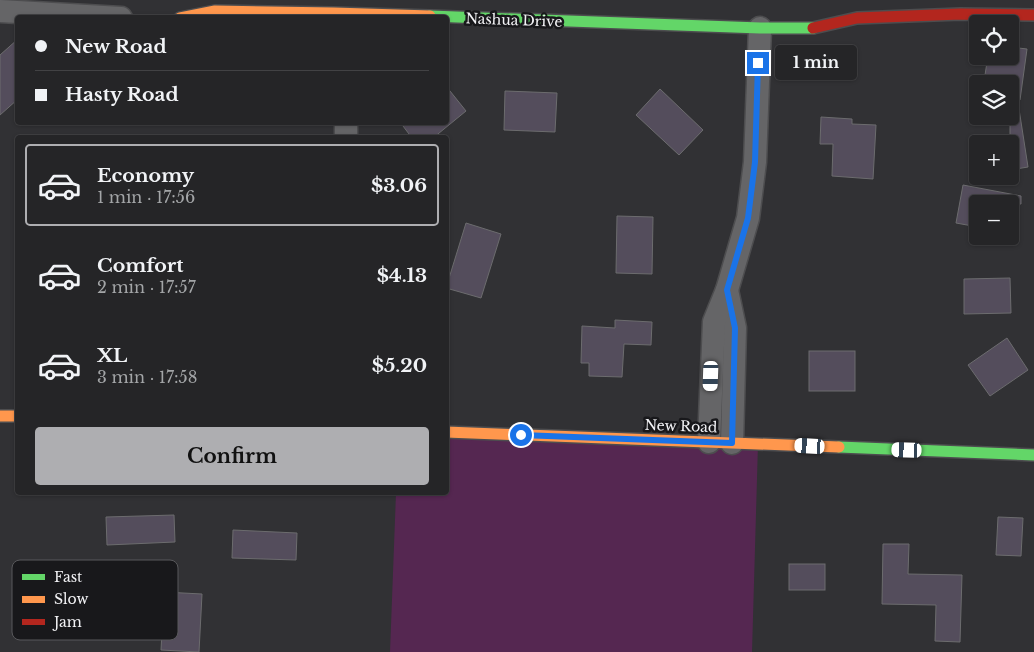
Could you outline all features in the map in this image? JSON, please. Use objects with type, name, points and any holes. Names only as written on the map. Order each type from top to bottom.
[{"type":"street","points":[[0,11],[69,15]]},
{"type":"street","name":"Nashua Drive","points":[[195,15],[215,11],[321,15]]},
{"type":"street","name":"Nashua Drive","points":[[449,19],[814,28],[857,18],[960,14],[1034,15]]},
{"type":"street","points":[[709,442],[714,322],[727,290],[748,218],[755,162],[760,28]]},
{"type":"street","points":[[727,290],[735,328],[732,443]]},
{"type":"street","points":[[0,416],[15,416]]},
{"type":"street","name":"New Road","points":[[449,432],[1034,455]]},
{"type":"shaded area","points":[[449,432],[758,444],[752,652],[390,652],[396,495],[449,495]]},
{"type":"building","points":[[15,42],[15,102],[0,115],[0,55]]},
{"type":"building","points":[[1019,48],[1027,49],[1020,100],[1019,75],[985,75],[987,65],[1019,65]]},
{"type":"building","points":[[660,89],[703,130],[679,155],[636,115]]},
{"type":"building","points":[[449,90],[466,111],[449,125]]},
{"type":"building","points":[[505,91],[557,93],[555,132],[504,130]]},
{"type":"building","points":[[1019,109],[1028,167],[1019,168],[1019,135],[1010,135],[1010,125],[1019,125]]},
{"type":"building","points":[[821,117],[852,119],[852,124],[876,125],[873,179],[832,176],[833,144],[820,144]]},
{"type":"building","points":[[402,125],[449,125],[437,135],[410,135]]},
{"type":"building","points":[[963,185],[1016,195],[969,195],[969,225],[956,223]]},
{"type":"building","points":[[1019,196],[1021,196],[1021,204],[1019,204]]},
{"type":"building","points":[[617,216],[653,217],[652,274],[616,273]]},
{"type":"building","points":[[466,223],[501,234],[481,298],[449,289],[449,278]]},
{"type":"building","points":[[1010,278],[1011,313],[964,314],[964,279]]},
{"type":"building","points":[[615,320],[652,322],[651,345],[624,344],[622,377],[589,376],[589,363],[581,363],[582,326],[615,328]]},
{"type":"building","points":[[1007,338],[1028,370],[990,396],[968,365]]},
{"type":"building","points":[[809,351],[855,351],[855,391],[809,391]]},
{"type":"building","points":[[174,515],[175,542],[107,545],[106,517]]},
{"type":"building","points":[[998,517],[1023,518],[1021,556],[996,555]]},
{"type":"building","points":[[233,530],[297,533],[296,560],[232,558]]},
{"type":"building","points":[[883,544],[909,544],[908,574],[962,575],[960,642],[935,641],[936,605],[882,604]]},
{"type":"building","points":[[789,564],[825,564],[825,590],[789,590]]},
{"type":"building","points":[[178,593],[202,594],[199,652],[161,650],[162,640],[178,640]]},
{"type":"traffic: fast","points":[[449,17],[760,28],[813,28]]},
{"type":"traffic: fast","points":[[839,447],[1034,455]]},
{"type":"traffic: slow","points":[[195,15],[215,11],[398,15]]},
{"type":"traffic: slow","points":[[0,416],[15,416]]},
{"type":"traffic: slow","points":[[449,432],[839,447]]},
{"type":"traffic: jam","points":[[813,28],[857,18],[960,14],[1034,15]]},
{"type":"route","points":[[521,435],[732,443],[735,328],[727,290],[748,218],[755,162],[758,63]]}]
